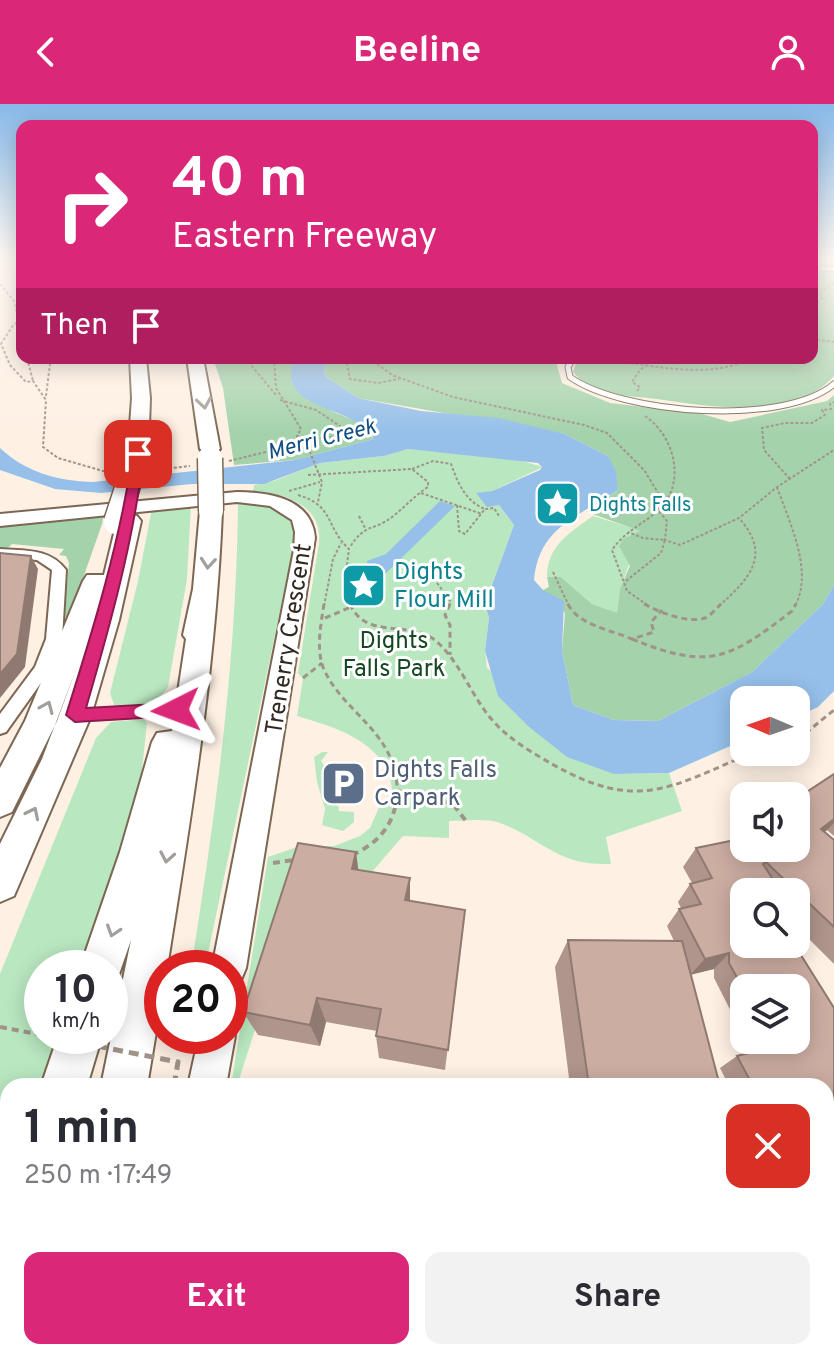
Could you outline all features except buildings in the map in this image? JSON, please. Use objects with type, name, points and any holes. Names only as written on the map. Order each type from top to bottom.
[{"type":"highway","points":[[0,884],[50,778],[75,715],[108,609],[138,454],[141,411],[138,364]]},
{"type":"highway","points":[[125,1078],[186,749],[203,614],[211,511],[210,449],[196,364]]},
{"type":"highway","points":[[0,802],[41,721],[123,522]]},
{"type":"highway","points":[[107,950],[139,852],[203,614]]},
{"type":"highway","points":[[67,1078],[74,1054]]},
{"type":"street","name":"Trenerry Crescent","points":[[0,520],[237,497],[274,502],[290,509],[302,521],[305,538],[300,572],[232,950]]},
{"type":"street","points":[[0,727],[42,669],[54,639],[59,570],[55,562],[45,557],[1,554]]},
{"type":"street","points":[[209,1078],[213,1054]]},
{"type":"lane","points":[[570,364],[574,382],[600,394],[706,410],[755,410],[798,404],[821,395],[834,384]]},
{"type":"lane","points":[[75,715],[176,710]]},
{"type":"path","points":[[16,325],[8,331],[1,348],[16,373],[26,382],[33,381],[29,364]]},
{"type":"path","points":[[46,400],[50,364]]},
{"type":"path","points":[[250,364],[301,429],[297,436],[298,446]]},
{"type":"path","points":[[274,364],[273,379],[279,399]]},
{"type":"path","points":[[349,364],[350,379],[378,383],[406,380]]},
{"type":"path","points":[[377,364],[392,375],[453,397],[584,425],[607,433],[644,470],[660,496],[659,511],[667,521],[661,553],[625,582]]},
{"type":"path","points":[[737,364],[728,368],[683,369],[649,364],[632,382],[640,387],[631,408],[651,419],[672,448],[676,478],[659,511],[628,532],[612,550],[619,559],[624,588],[640,601],[662,610],[681,617],[705,618],[734,594],[751,567],[757,549],[755,537],[739,518]]},
{"type":"path","points":[[279,399],[316,410],[352,434],[308,440],[297,436]]},
{"type":"path","points":[[790,479],[762,450],[758,437],[762,428],[789,422],[810,425],[822,420],[825,415],[822,410],[831,409],[830,404],[834,402]]},
{"type":"path","points":[[308,447],[322,482],[322,497],[318,502],[334,519],[341,543],[349,549]]},
{"type":"path","points":[[628,532],[680,545],[739,518],[777,487],[834,450]]},
{"type":"path","points":[[308,475],[412,469],[433,461],[451,464],[460,489],[477,506],[494,508],[499,516]]},
{"type":"path","points":[[412,469],[428,482],[428,487],[409,499],[391,518],[365,528],[349,549],[345,566],[351,607],[356,616],[373,627],[424,632],[450,655],[495,725],[537,754],[607,790],[631,794],[656,791],[730,762]]},
{"type":"path","points":[[286,492],[322,482]]},
{"type":"path","points":[[553,572],[572,613],[585,623],[603,626],[662,652],[728,654],[792,611],[800,601],[803,586],[798,545],[777,487]]},
{"type":"path","points":[[420,493],[482,514]]},
{"type":"path","points":[[457,505],[459,531],[465,534],[485,509]]},
{"type":"path","points":[[359,516],[365,528]]},
{"type":"path","points":[[341,543],[334,555],[324,618],[322,663],[330,678],[376,732],[391,758],[398,790],[394,815],[387,829],[377,841],[345,858]]},
{"type":"path","points":[[437,583],[451,602],[445,615],[450,625],[450,655]]},
{"type":"path","points":[[324,618],[351,607]]},
{"type":"path","points":[[632,639],[654,632],[651,622],[662,610]]},
{"type":"path","points":[[297,681],[322,663]]},
{"type":"path","points":[[810,730],[834,710]]},
{"type":"path","points":[[398,790],[419,799],[452,803],[466,821]]},
{"type":"path","points":[[247,871],[272,863],[299,860]]},
{"type":"path","points":[[0,1027],[24,1032]]},
{"type":"path","points":[[128,1052],[178,1062],[175,1078]]},
{"type":"green space","points":[[818,317],[834,317],[834,376],[818,390],[777,405],[730,407],[628,396],[593,387],[573,372],[576,364],[818,364]]},
{"type":"green space","points":[[215,364],[298,364],[331,411],[356,421],[374,439],[295,460],[234,465],[223,388]]},
{"type":"green space","points":[[326,364],[557,364],[562,383],[610,403],[702,414],[730,422],[827,401],[834,395],[834,585],[823,604],[752,672],[658,721],[614,720],[573,705],[562,650],[565,613],[543,590],[549,587],[547,577],[561,577],[592,604],[617,613],[620,588],[630,566],[619,546],[623,539],[640,531],[587,512],[618,490],[608,456],[565,434],[358,398],[325,376]]},
{"type":"green space","name":"Dights Falls Park","points":[[408,449],[515,459],[543,467],[492,491],[476,494],[499,505],[514,525],[485,604],[489,618],[485,651],[487,668],[614,774],[669,773],[682,811],[606,837],[611,864],[576,861],[515,829],[500,823],[475,820],[449,821],[449,838],[403,836],[371,873],[308,864],[248,1052],[248,981],[268,857],[300,846],[334,846],[360,836],[370,828],[381,803],[392,799],[390,780],[374,752],[346,733],[297,716],[303,679],[298,673],[319,530],[308,510],[289,498],[253,491],[254,485],[274,481],[320,463],[384,456]]},
{"type":"green space","points":[[238,499],[276,506],[296,521],[297,530],[209,950],[194,950],[224,734],[237,558]]},
{"type":"green space","points":[[191,504],[187,579],[168,687],[158,698],[144,705],[114,705],[110,693],[138,581],[152,508]]},
{"type":"green space","points":[[104,514],[68,621],[64,614],[69,563],[66,556],[59,555],[64,549],[12,544],[6,550],[0,549],[0,525]]},
{"type":"green space","points":[[593,516],[642,531],[620,588],[617,614],[592,604],[561,577],[547,577],[555,548]]},
{"type":"green space","points":[[144,719],[147,724],[139,796],[92,950],[24,950],[24,1054],[57,1054],[48,1078],[0,1078],[0,974],[96,738],[111,722]]},
{"type":"green space","points":[[328,752],[321,761],[335,781],[339,811],[354,812],[354,822],[343,831],[322,825],[325,809],[314,757]]},
{"type":"green space","name":"Dights Falls Park","points":[[236,1054],[247,1054],[240,1078],[232,1078]]},
{"type":"water","points":[[293,364],[326,364],[325,376],[358,398],[421,411],[499,418],[565,434],[608,456],[616,471],[618,490],[552,535],[537,562],[534,580],[543,590],[564,601],[562,650],[573,705],[614,720],[658,721],[752,672],[823,604],[834,585],[834,691],[810,711],[810,686],[730,686],[730,746],[669,773],[614,774],[567,757],[528,726],[498,696],[485,651],[489,618],[485,604],[514,525],[499,505],[487,507],[476,493],[492,491],[540,470],[542,467],[538,463],[408,449],[384,456],[320,463],[264,484],[192,484],[101,493],[55,489],[0,470],[0,448],[20,463],[43,474],[93,482],[295,460],[374,439],[352,419],[306,399],[296,389],[291,376]]},
{"type":"water","points":[[440,501],[455,506],[386,573],[368,570],[367,561],[386,554]]},
{"type":"place","name":"Dights Falls","points":[[558,504]]},
{"type":"place","name":"Dights Flour Mill","points":[[363,585]]},
{"type":"place","name":"Dights Falls Carpark","points":[[343,783]]},
{"type":"route","points":[[138,454],[129,521],[116,579],[75,715],[176,710]]},
{"type":"water label","name":"Merri Creek","points":[[321,438]]}]
